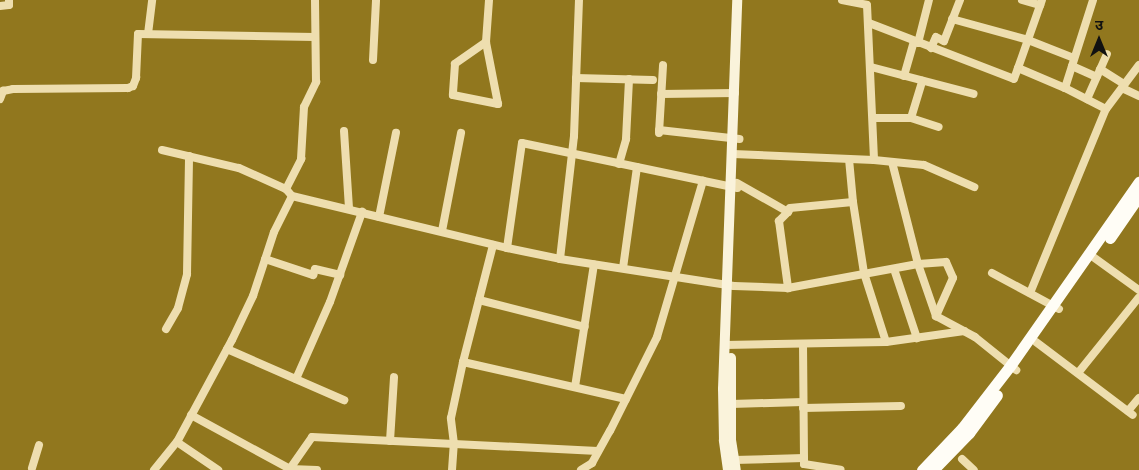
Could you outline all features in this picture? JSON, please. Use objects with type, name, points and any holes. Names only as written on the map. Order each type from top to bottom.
[{"type":"main road","points":[[728,470],[724,440],[735,186],[738,0]]},
{"type":"main road","points":[[736,139],[744,0]]},
{"type":"main road","points":[[933,470],[969,433],[1092,256],[1139,182]]},
{"type":"main road","points":[[1092,256],[1139,196]]},
{"type":"main road","points":[[922,470],[962,428],[1036,342],[1056,307]]},
{"type":"main road","points":[[728,345],[735,465]]},
{"type":"street","points":[[0,6],[9,5],[9,0]]},
{"type":"street","points":[[148,34],[152,0]]},
{"type":"street","points":[[286,189],[301,159],[304,107],[316,82],[315,0]]},
{"type":"street","points":[[373,60],[376,0]]},
{"type":"street","points":[[486,42],[456,64],[453,94],[498,104],[486,42],[489,0]]},
{"type":"street","points":[[560,259],[572,154],[579,0]]},
{"type":"street","points":[[842,0],[867,5],[874,160]]},
{"type":"street","points":[[904,76],[929,0]]},
{"type":"street","points":[[931,48],[936,37],[944,40],[960,0]]},
{"type":"street","points":[[869,23],[1014,79],[1041,3],[1022,0]]},
{"type":"street","points":[[1065,88],[1093,0]]},
{"type":"street","points":[[952,19],[1028,40],[1073,62],[1097,78]]},
{"type":"street","points":[[0,100],[3,91],[13,89],[128,88],[133,86],[136,78],[138,34],[315,36]]},
{"type":"street","points":[[1087,100],[1107,54]]},
{"type":"street","points":[[663,65],[659,132],[736,139]]},
{"type":"street","points":[[1030,293],[1106,109],[1139,65]]},
{"type":"street","points":[[871,67],[974,94]]},
{"type":"street","points":[[1018,68],[1065,88],[1106,109]]},
{"type":"street","points":[[1100,69],[1139,96]]},
{"type":"street","points":[[576,78],[653,80]]},
{"type":"street","points":[[619,164],[626,140],[629,79]]},
{"type":"street","points":[[911,118],[922,81]]},
{"type":"street","points":[[661,94],[736,93]]},
{"type":"street","points":[[873,118],[911,118],[939,127]]},
{"type":"street","points":[[344,131],[349,209]]},
{"type":"street","points":[[442,231],[461,133]]},
{"type":"street","points":[[380,217],[396,134]]},
{"type":"street","points":[[507,248],[522,143],[735,186],[788,212]]},
{"type":"street","points":[[162,150],[239,168],[286,189],[292,196],[442,231],[493,245],[560,259],[731,285],[788,288],[918,264],[946,262],[953,278],[936,316]]},
{"type":"street","points":[[736,154],[874,160],[924,165],[974,187]]},
{"type":"street","points":[[166,329],[178,308],[187,274],[189,156]]},
{"type":"street","points":[[849,159],[853,202],[864,274],[886,342]]},
{"type":"street","points":[[892,162],[918,264],[936,316],[975,337],[1013,368]]},
{"type":"street","points":[[623,268],[637,167]]},
{"type":"street","points":[[581,470],[592,463],[658,337],[703,181]]},
{"type":"street","points":[[154,470],[177,442],[227,349],[253,296],[274,232],[292,196]]},
{"type":"street","points":[[788,288],[778,221],[790,208],[853,202]]},
{"type":"street","points":[[296,379],[340,275],[362,212]]},
{"type":"street","points":[[452,470],[454,444],[451,418],[463,362],[493,245]]},
{"type":"street","points":[[1092,256],[1139,290]]},
{"type":"street","points":[[265,259],[313,275],[315,269],[340,275]]},
{"type":"street","points":[[575,388],[594,264]]},
{"type":"street","points":[[894,269],[916,338]]},
{"type":"street","points":[[992,274],[1056,307]]},
{"type":"street","points":[[1078,373],[1139,297]]},
{"type":"street","points":[[479,300],[585,326]]},
{"type":"street","points":[[728,345],[886,342],[964,331]]},
{"type":"street","points":[[1036,342],[1131,413],[1139,398]]},
{"type":"street","points":[[803,344],[804,464],[841,470]]},
{"type":"street","points":[[227,349],[344,400]]},
{"type":"street","points":[[463,362],[626,399]]},
{"type":"street","points":[[390,441],[394,377]]},
{"type":"street","points":[[731,404],[901,406]]},
{"type":"street","points":[[191,415],[290,469],[317,470]]},
{"type":"street","points":[[290,469],[312,438],[597,453]]},
{"type":"street","points":[[177,442],[218,470]]},
{"type":"street","points":[[33,469],[39,445]]},
{"type":"street","points":[[596,470],[597,453]]},
{"type":"street","points":[[735,465],[804,458]]},
{"type":"street","points":[[962,459],[974,470]]}]
